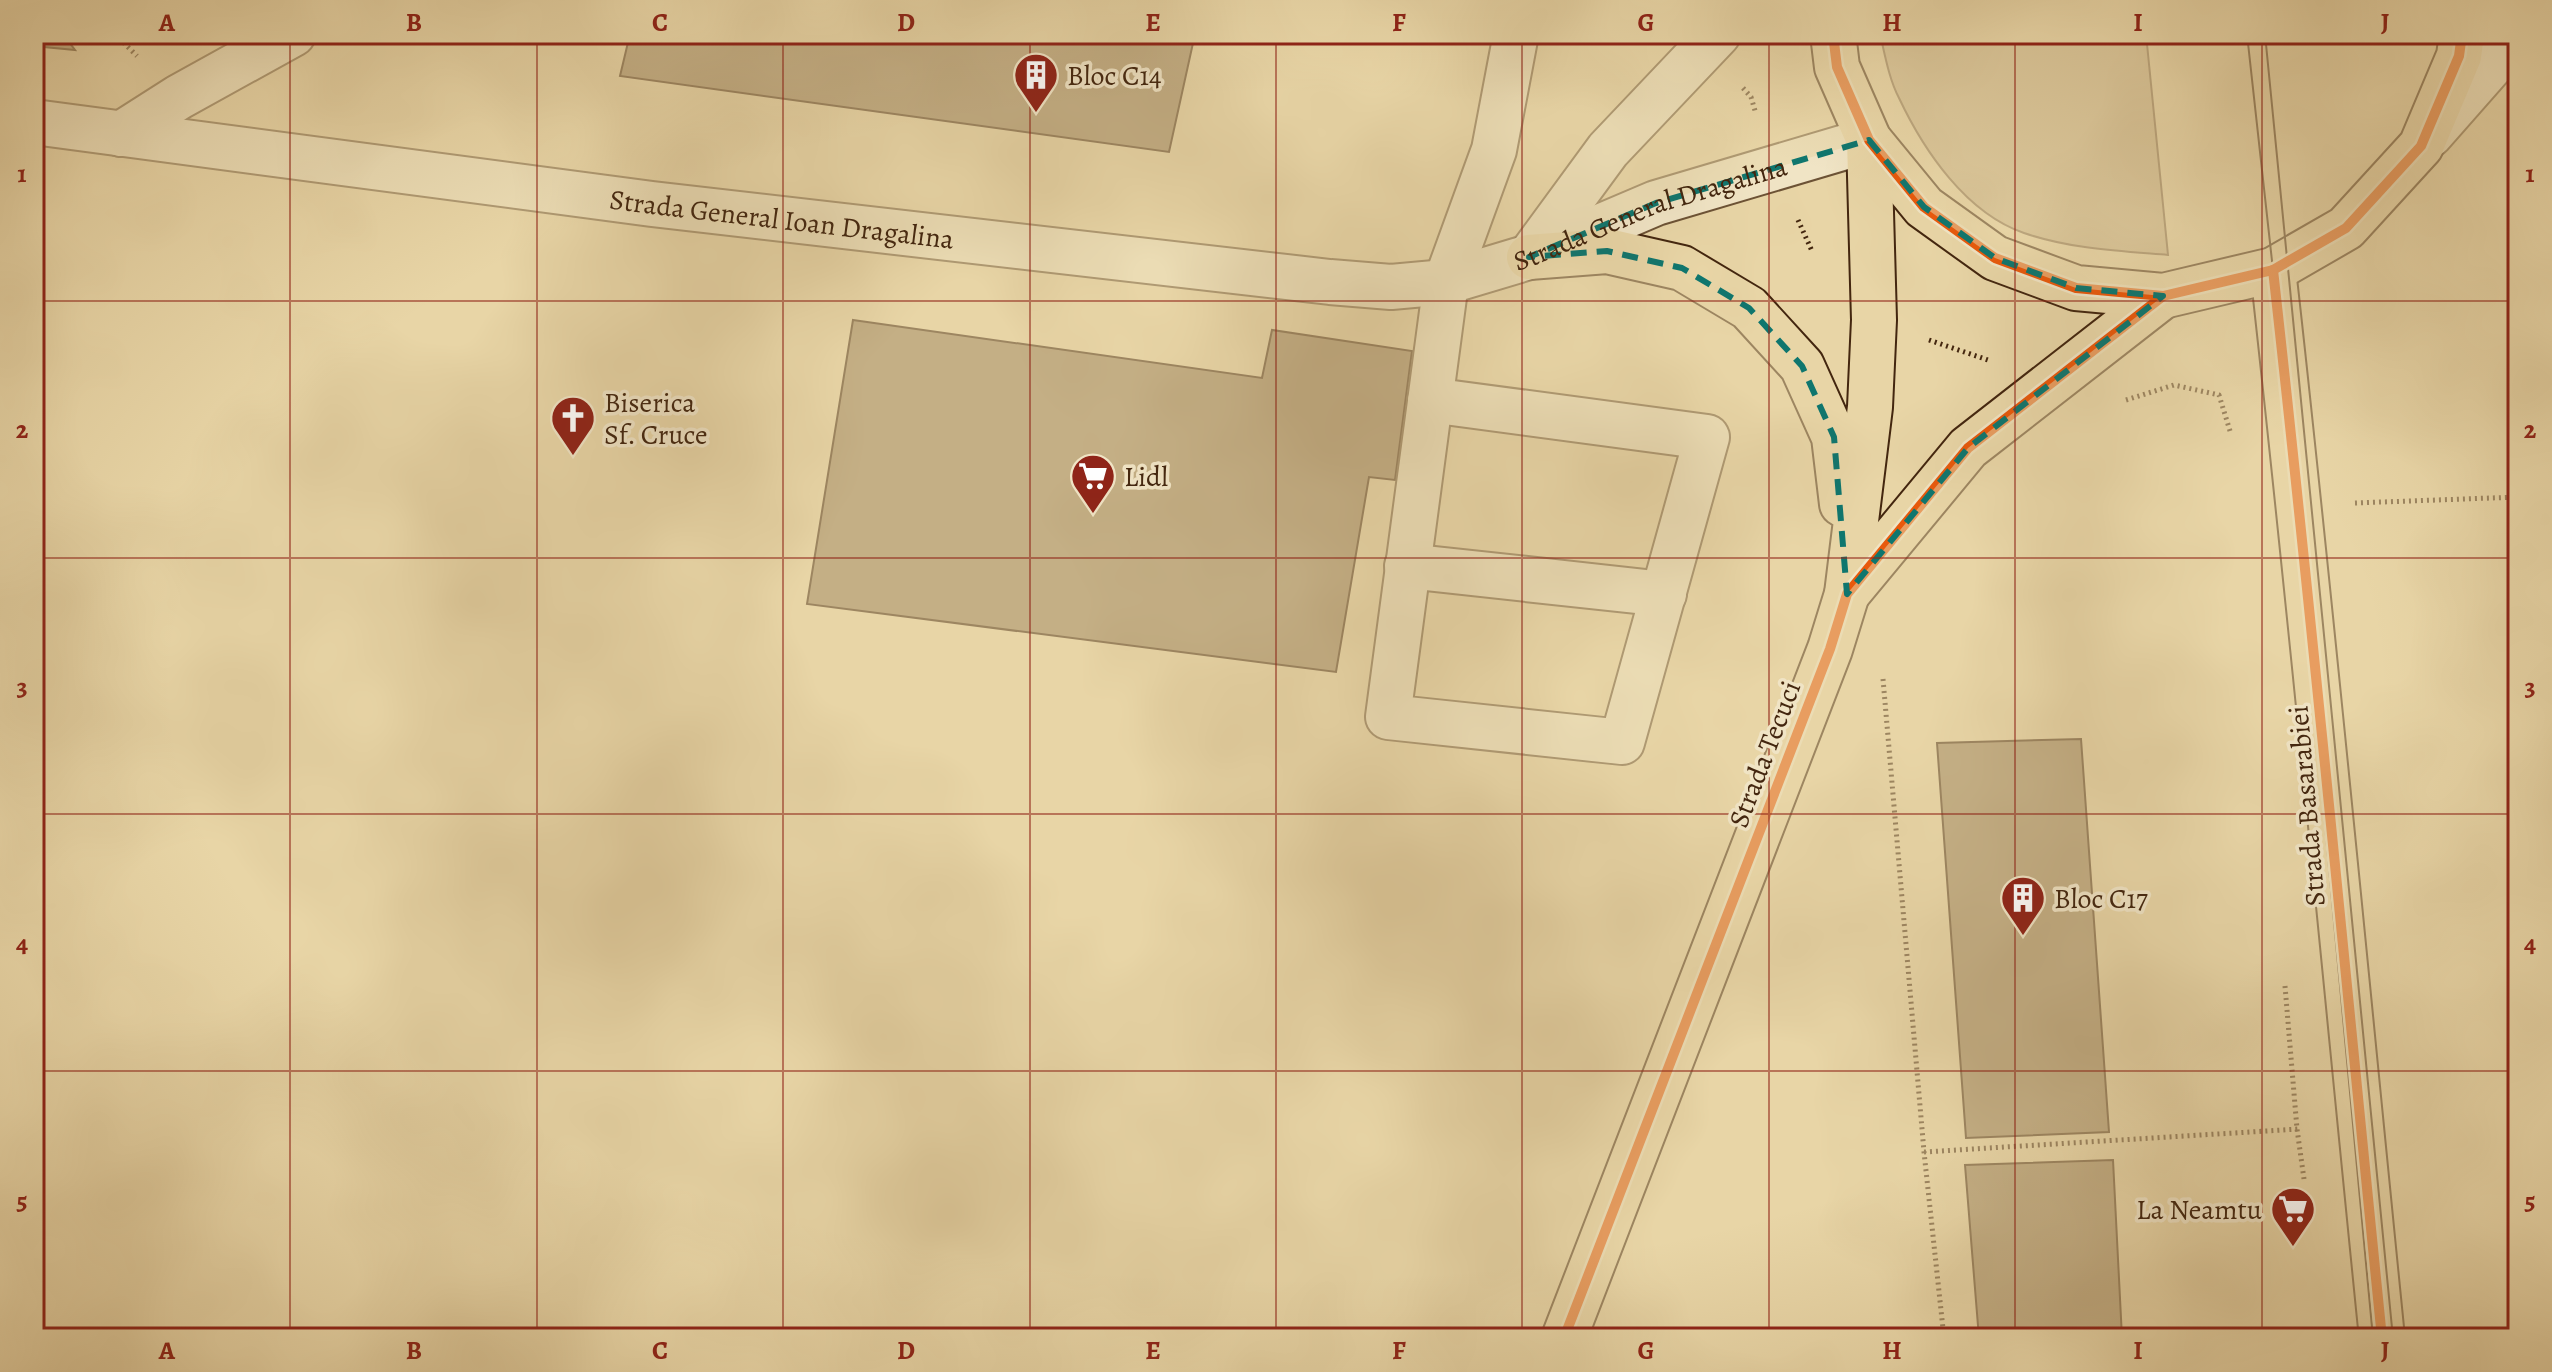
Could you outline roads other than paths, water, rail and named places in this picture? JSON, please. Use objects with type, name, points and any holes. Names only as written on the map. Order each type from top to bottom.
[{"type":"main road","points":[[1833,34],[1837,67],[1869,140],[1924,207],[1995,258],[2076,288],[2163,296],[2273,270],[2346,228],[2421,146],[2459,56],[2462,34]]},
{"type":"main road","name":"Strada Tecuci","points":[[1564,1338],[1830,649],[1847,594],[1870,407],[1874,320],[1869,140]]},
{"type":"main road","points":[[1529,257],[1607,251],[1667,264],[1682,268],[1749,308],[1802,366],[1834,437],[1843,515],[1847,594]]},
{"type":"main road","name":"Strada Basarabiei","points":[[2273,270],[2300,505],[2382,1338]]},
{"type":"main road","name":"Strada Tecuci","points":[[1847,594],[1968,448],[2163,296]]},
{"type":"street","points":[[121,134],[179,97],[293,34]]},
{"type":"street","points":[[1430,400],[1707,437],[1622,742],[1388,717],[1407,566],[1446,282],[1494,150],[1516,34]]},
{"type":"street","points":[[2421,146],[2518,35]]},
{"type":"street","name":"Strada General Dragalina","points":[[1529,257],[1608,150],[1713,39]]},
{"type":"street","name":"Strada General Ioan Dragalina","points":[[34,122],[652,204],[1330,282],[1391,287],[1446,282],[1529,257]]},
{"type":"street","name":"Strada General Dragalina","points":[[1529,257],[1656,203],[1869,140]]},
{"type":"street","points":[[1407,566],[1664,594]]},
{"type":"tram line","points":[[2247,34],[2273,270],[2373,1338]]},
{"type":"tram line","points":[[2265,34],[2393,1338]]},
{"type":"place","name":"Bloc C14","points":[[1036,114]]},
{"type":"place","name":"Biserica Sf. Cruce","points":[[573,457]]},
{"type":"place","name":"Lidl","points":[[1093,515]]},
{"type":"place","name":"Bloc C17","points":[[2023,937]]},
{"type":"place","name":"La Neamtu","points":[[2293,1248]]}]
